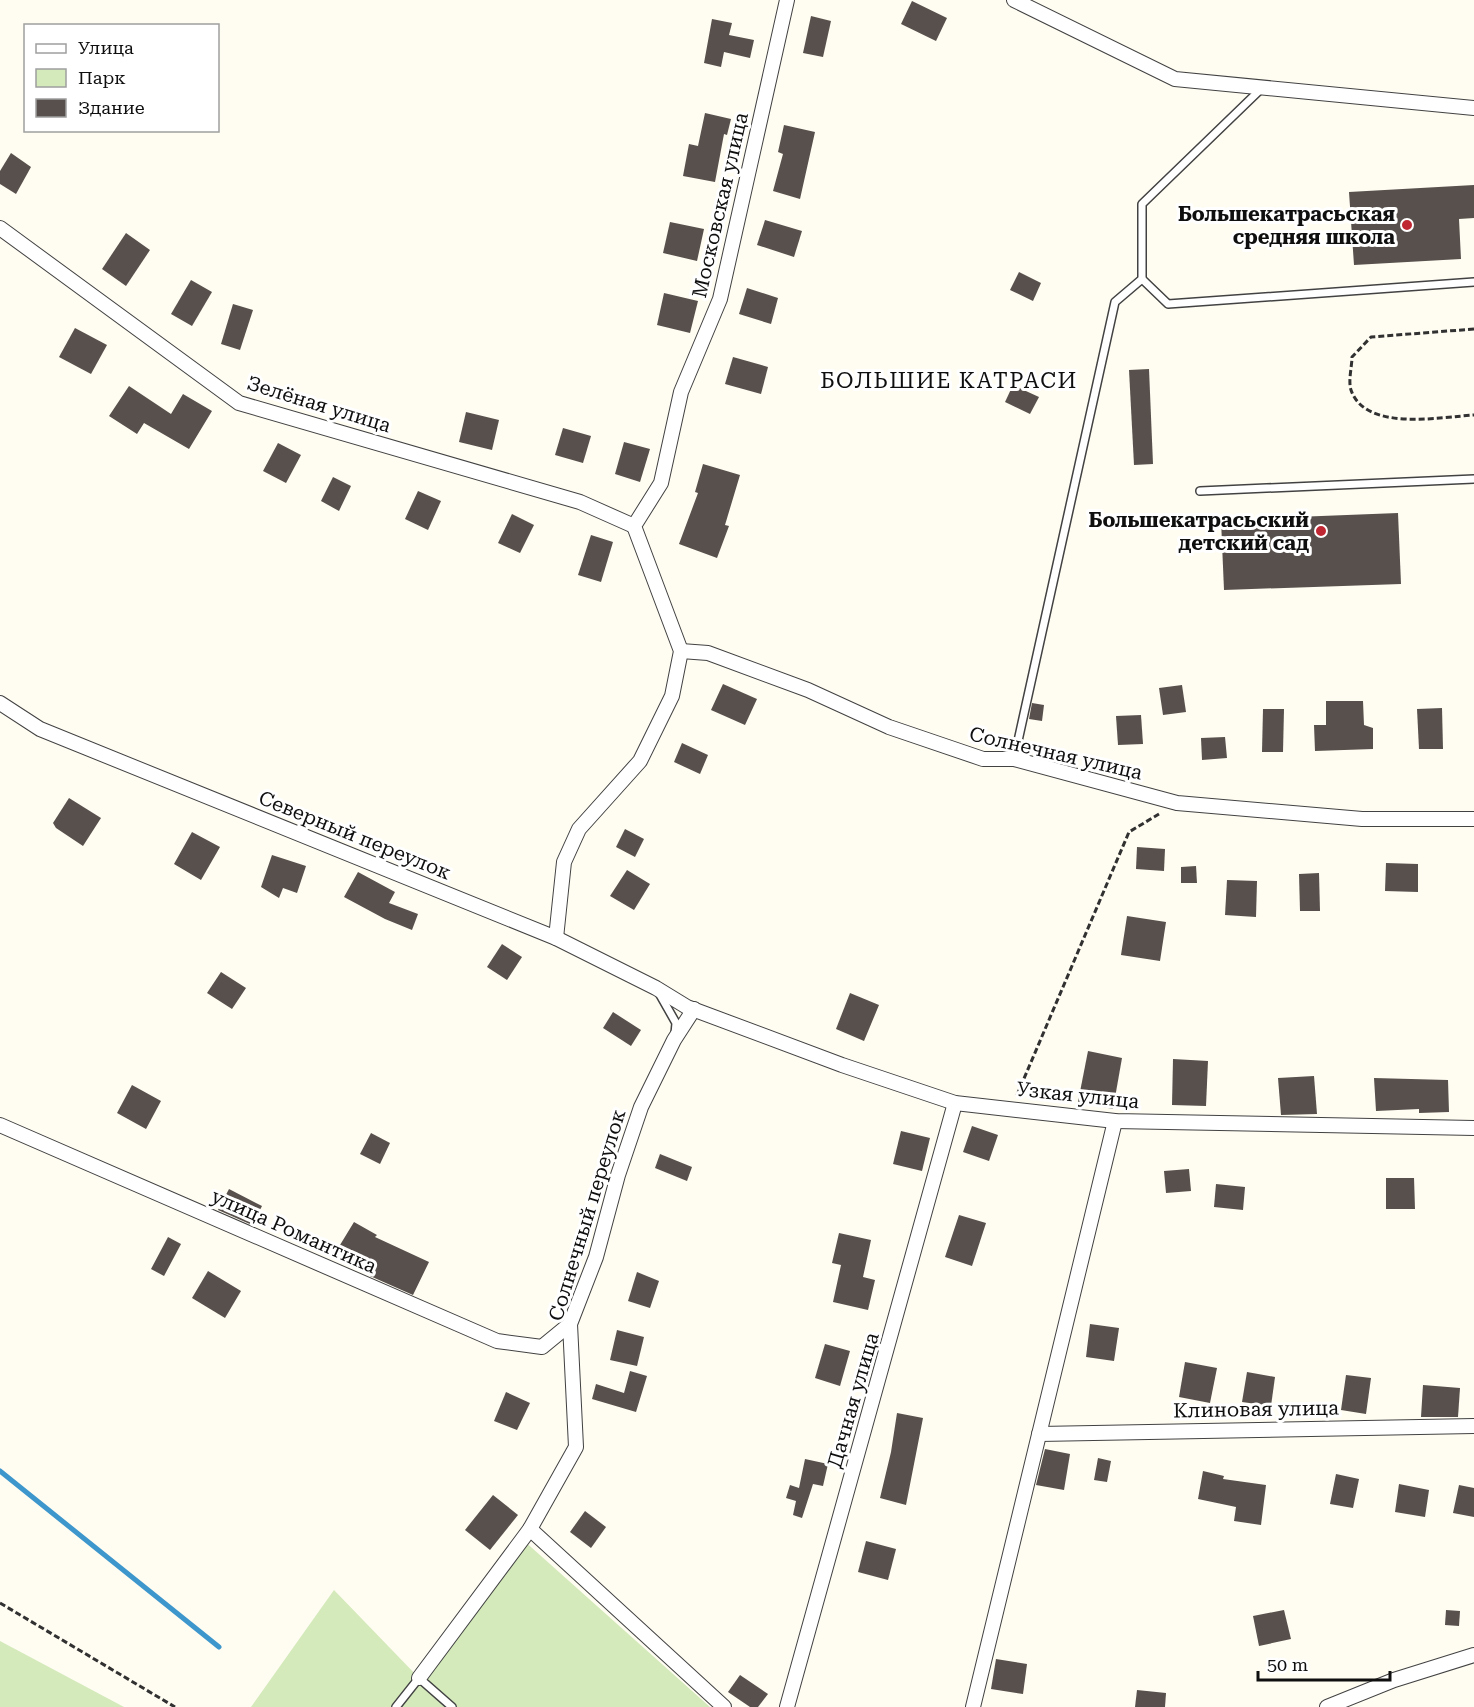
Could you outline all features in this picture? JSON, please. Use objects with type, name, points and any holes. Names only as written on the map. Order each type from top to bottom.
[{"type":"street","name":"Московская улица","points":[[634,526],[661,483],[681,392],[720,299],[787,0]]},
{"type":"street","points":[[1014,0],[1175,80],[1474,108]]},
{"type":"street","name":"Зелёная улица","points":[[0,228],[239,403],[580,502],[634,526]]},
{"type":"street","points":[[556,938],[564,862],[579,828],[640,761],[672,696],[681,651],[634,526]]},
{"type":"street","name":"Солнечная улица","points":[[681,651],[708,653],[808,690],[890,727],[984,759],[1014,759],[1177,803],[1362,819],[1474,819]]},
{"type":"street","name":"Северный переулок","points":[[0,704],[40,729],[556,938],[694,1009]]},
{"type":"street","name":"Узкая улица","points":[[694,1009],[842,1065],[955,1103],[1011,1107],[1115,1121],[1474,1128]]},
{"type":"street","name":"Солнечный переулок","points":[[419,1678],[526,1534],[576,1447],[570,1324],[596,1257],[618,1175],[641,1107],[674,1040],[694,1009]]},
{"type":"street","name":"Дачная улица","points":[[787,1707],[955,1103]]},
{"type":"street","points":[[973,1707],[1115,1121]]},
{"type":"street","name":"улица Романтика","points":[[0,1125],[497,1341],[542,1347],[570,1324]]},
{"type":"street","name":"Клиновая улица","points":[[1039,1434],[1474,1426]]},
{"type":"street","points":[[526,1534],[724,1707]]},
{"type":"street","points":[[1328,1707],[1394,1680],[1474,1654]]},
{"type":"lane","points":[[1261,88],[1142,204],[1142,279],[1168,303],[1474,282]]},
{"type":"lane","points":[[1014,759],[1115,302],[1142,279]]},
{"type":"lane","points":[[1200,491],[1474,479]]},
{"type":"lane","points":[[656,988],[676,1023],[674,1040]]},
{"type":"lane","points":[[396,1707],[419,1678],[452,1707]]},
{"type":"path","points":[[1474,328],[1371,338],[1352,357],[1351,390],[1366,410],[1392,419],[1474,415]]},
{"type":"path","points":[[1011,1107],[1129,832],[1177,803]]},
{"type":"path","points":[[0,1603],[175,1707]]},
{"type":"green space","points":[[522,1539],[710,1707],[251,1707],[334,1590],[419,1678]]},
{"type":"green space","points":[[0,1641],[124,1707],[0,1707]]},
{"type":"building","points":[[912,1],[947,18],[936,41],[901,24]]},
{"type":"building","points":[[811,16],[831,21],[823,57],[803,53]]},
{"type":"building","points":[[712,19],[732,23],[729,35],[754,40],[750,58],[724,52],[721,67],[704,63]]},
{"type":"building","points":[[705,113],[731,119],[727,135],[724,134],[715,182],[683,176],[689,144],[698,146]]},
{"type":"building","points":[[784,125],[815,132],[800,199],[773,191],[783,154],[778,152]]},
{"type":"building","points":[[11,153],[31,167],[16,194],[0,184],[0,171]]},
{"type":"building","name":"Большекатрасьская средняя школа","points":[[1474,185],[1474,218],[1459,219],[1461,259],[1354,265],[1349,192]]},
{"type":"building","points":[[765,220],[802,231],[794,257],[757,245]]},
{"type":"building","points":[[670,222],[704,229],[697,261],[663,253]]},
{"type":"building","points":[[126,233],[150,250],[126,286],[102,269]]},
{"type":"building","points":[[1019,272],[1041,283],[1033,301],[1010,290]]},
{"type":"building","points":[[191,280],[212,292],[192,326],[171,314]]},
{"type":"building","points":[[747,288],[778,298],[771,324],[739,314]]},
{"type":"building","points":[[664,293],[698,301],[690,333],[657,325]]},
{"type":"building","points":[[233,304],[253,310],[240,350],[221,344]]},
{"type":"building","points":[[75,328],[107,345],[91,374],[59,357]]},
{"type":"building","points":[[733,357],[768,367],[761,394],[725,384]]},
{"type":"building","points":[[1149,369],[1153,464],[1134,465],[1129,370]]},
{"type":"building","points":[[1013,385],[1039,397],[1030,414],[1005,402]]},
{"type":"building","points":[[129,386],[171,414],[183,394],[212,411],[189,449],[144,423],[137,434],[109,416]]},
{"type":"building","points":[[466,412],[499,420],[492,450],[459,442]]},
{"type":"building","points":[[563,428],[591,436],[583,463],[555,455]]},
{"type":"building","points":[[624,442],[650,449],[640,482],[615,474]]},
{"type":"building","points":[[278,443],[301,455],[286,483],[263,471]]},
{"type":"building","points":[[703,464],[740,475],[725,525],[729,526],[717,558],[679,544],[698,493],[695,492]]},
{"type":"building","points":[[333,477],[351,486],[339,511],[321,501]]},
{"type":"building","points":[[418,491],[441,501],[428,530],[405,519]]},
{"type":"building","points":[[1398,513],[1401,584],[1224,590],[1221,520]]},
{"type":"building","points":[[512,514],[534,525],[520,553],[498,543]]},
{"type":"building","points":[[591,535],[613,542],[601,582],[578,575]]},
{"type":"building","points":[[723,684],[757,699],[745,725],[711,710]]},
{"type":"building","points":[[1182,685],[1186,712],[1163,715],[1159,688]]},
{"type":"building","points":[[1326,701],[1363,701],[1364,725],[1373,728],[1373,749],[1315,751],[1314,725],[1326,725]]},
{"type":"building","points":[[1032,703],[1044,705],[1042,721],[1029,719]]},
{"type":"building","points":[[1442,708],[1443,749],[1419,749],[1417,709]]},
{"type":"building","points":[[1263,709],[1284,709],[1283,752],[1262,752]]},
{"type":"building","points":[[1141,715],[1143,744],[1118,745],[1116,716]]},
{"type":"building","points":[[1225,737],[1227,758],[1202,760],[1201,738]]},
{"type":"building","points":[[682,743],[708,755],[700,774],[674,762]]},
{"type":"building","points":[[69,798],[101,818],[83,846],[56,828],[53,823]]},
{"type":"building","points":[[625,829],[644,839],[635,857],[616,847]]},
{"type":"building","points":[[192,832],[220,847],[201,880],[174,864]]},
{"type":"building","points":[[1137,847],[1165,849],[1164,871],[1136,869]]},
{"type":"building","points":[[272,855],[306,866],[297,893],[283,888],[279,898],[261,887]]},
{"type":"building","points":[[1386,863],[1418,864],[1418,892],[1385,891]]},
{"type":"building","points":[[1196,866],[1197,883],[1181,883],[1181,867]]},
{"type":"building","points":[[627,870],[650,884],[634,910],[610,896]]},
{"type":"building","points":[[358,872],[395,892],[389,903],[418,914],[412,930],[385,919],[344,897]]},
{"type":"building","points":[[1319,873],[1320,911],[1300,911],[1299,874]]},
{"type":"building","points":[[1227,880],[1257,881],[1256,917],[1225,915]]},
{"type":"building","points":[[1127,916],[1166,922],[1160,961],[1121,955]]},
{"type":"building","points":[[502,944],[522,957],[507,980],[487,967]]},
{"type":"building","points":[[221,972],[246,988],[232,1009],[207,993]]},
{"type":"building","points":[[850,993],[879,1005],[864,1041],[836,1029]]},
{"type":"building","points":[[613,1012],[641,1030],[631,1046],[603,1028]]},
{"type":"building","points":[[1088,1051],[1122,1058],[1113,1109],[1078,1102]]},
{"type":"building","points":[[1173,1059],[1208,1061],[1206,1106],[1172,1105]]},
{"type":"building","points":[[1314,1076],[1317,1114],[1281,1115],[1278,1078]]},
{"type":"building","points":[[1374,1078],[1448,1080],[1449,1112],[1419,1113],[1419,1109],[1376,1111]]},
{"type":"building","points":[[132,1085],[161,1101],[146,1129],[117,1113]]},
{"type":"building","points":[[972,1126],[998,1135],[989,1161],[963,1152]]},
{"type":"building","points":[[901,1131],[930,1138],[922,1171],[893,1164]]},
{"type":"building","points":[[371,1133],[390,1143],[380,1164],[360,1154]]},
{"type":"building","points":[[660,1154],[692,1167],[687,1181],[655,1168]]},
{"type":"building","points":[[1189,1169],[1191,1191],[1166,1193],[1164,1171]]},
{"type":"building","points":[[1386,1178],[1414,1178],[1415,1209],[1386,1209]]},
{"type":"building","points":[[1216,1184],[1245,1187],[1243,1210],[1214,1207]]},
{"type":"building","points":[[229,1189],[262,1206],[252,1225],[218,1210]]},
{"type":"building","points":[[959,1215],[986,1223],[972,1266],[945,1257]]},
{"type":"building","points":[[354,1222],[377,1235],[375,1237],[429,1262],[413,1295],[370,1276],[375,1266],[340,1245]]},
{"type":"building","points":[[839,1233],[871,1240],[863,1277],[875,1280],[868,1310],[833,1302],[841,1265],[832,1263]]},
{"type":"building","points":[[168,1237],[181,1244],[164,1276],[151,1269]]},
{"type":"building","points":[[208,1271],[241,1291],[225,1318],[192,1298]]},
{"type":"building","points":[[637,1272],[659,1281],[650,1308],[628,1301]]},
{"type":"building","points":[[1090,1324],[1119,1328],[1114,1361],[1086,1357]]},
{"type":"building","points":[[617,1330],[644,1337],[637,1366],[610,1360]]},
{"type":"building","points":[[825,1344],[850,1351],[840,1386],[815,1378]]},
{"type":"building","points":[[1185,1362],[1217,1368],[1210,1403],[1179,1397]]},
{"type":"building","points":[[630,1371],[647,1376],[636,1412],[592,1399],[596,1384],[624,1393]]},
{"type":"building","points":[[1247,1372],[1275,1377],[1271,1406],[1242,1402]]},
{"type":"building","points":[[1346,1375],[1371,1378],[1366,1414],[1341,1410]]},
{"type":"building","points":[[1423,1385],[1460,1388],[1458,1417],[1421,1417]]},
{"type":"building","points":[[506,1392],[530,1403],[517,1430],[494,1421]]},
{"type":"building","points":[[897,1413],[923,1418],[906,1505],[880,1498]]},
{"type":"building","points":[[1045,1449],[1070,1454],[1064,1490],[1036,1485]]},
{"type":"building","points":[[1098,1458],[1111,1461],[1107,1482],[1094,1480]]},
{"type":"building","points":[[805,1459],[828,1464],[823,1486],[813,1484],[802,1518],[793,1515],[796,1501],[786,1498],[790,1485],[799,1488]]},
{"type":"building","points":[[1203,1471],[1224,1476],[1223,1479],[1266,1485],[1261,1525],[1234,1521],[1236,1507],[1198,1499]]},
{"type":"building","points":[[1336,1474],[1359,1479],[1353,1508],[1330,1504]]},
{"type":"building","points":[[1399,1484],[1429,1490],[1425,1517],[1395,1512]]},
{"type":"building","points":[[1459,1485],[1474,1488],[1474,1517],[1453,1513]]},
{"type":"building","points":[[493,1495],[518,1515],[490,1550],[465,1530]]},
{"type":"building","points":[[585,1511],[606,1527],[591,1548],[570,1532]]},
{"type":"building","points":[[866,1541],[896,1549],[888,1580],[858,1572]]},
{"type":"building","points":[[1284,1610],[1291,1639],[1259,1646],[1253,1616]]},
{"type":"building","points":[[1446,1610],[1460,1611],[1459,1626],[1445,1625]]},
{"type":"building","points":[[996,1659],[1027,1664],[1023,1694],[991,1689]]},
{"type":"building","points":[[740,1675],[768,1694],[758,1707],[750,1707],[728,1692]]},
{"type":"building","points":[[1137,1690],[1166,1693],[1165,1707],[1135,1707]]},
{"type":"waterway","points":[[0,1471],[219,1647]]},
{"type":"place","name":"Большекатрасьская средняя школа","points":[[1407,225]]},
{"type":"place","name":"Большекатрасьский детский сад","points":[[1321,531]]},
{"type":"district","name":"БОЛЬШИЕ КАТРАСИ","points":[[949,380]]}]
